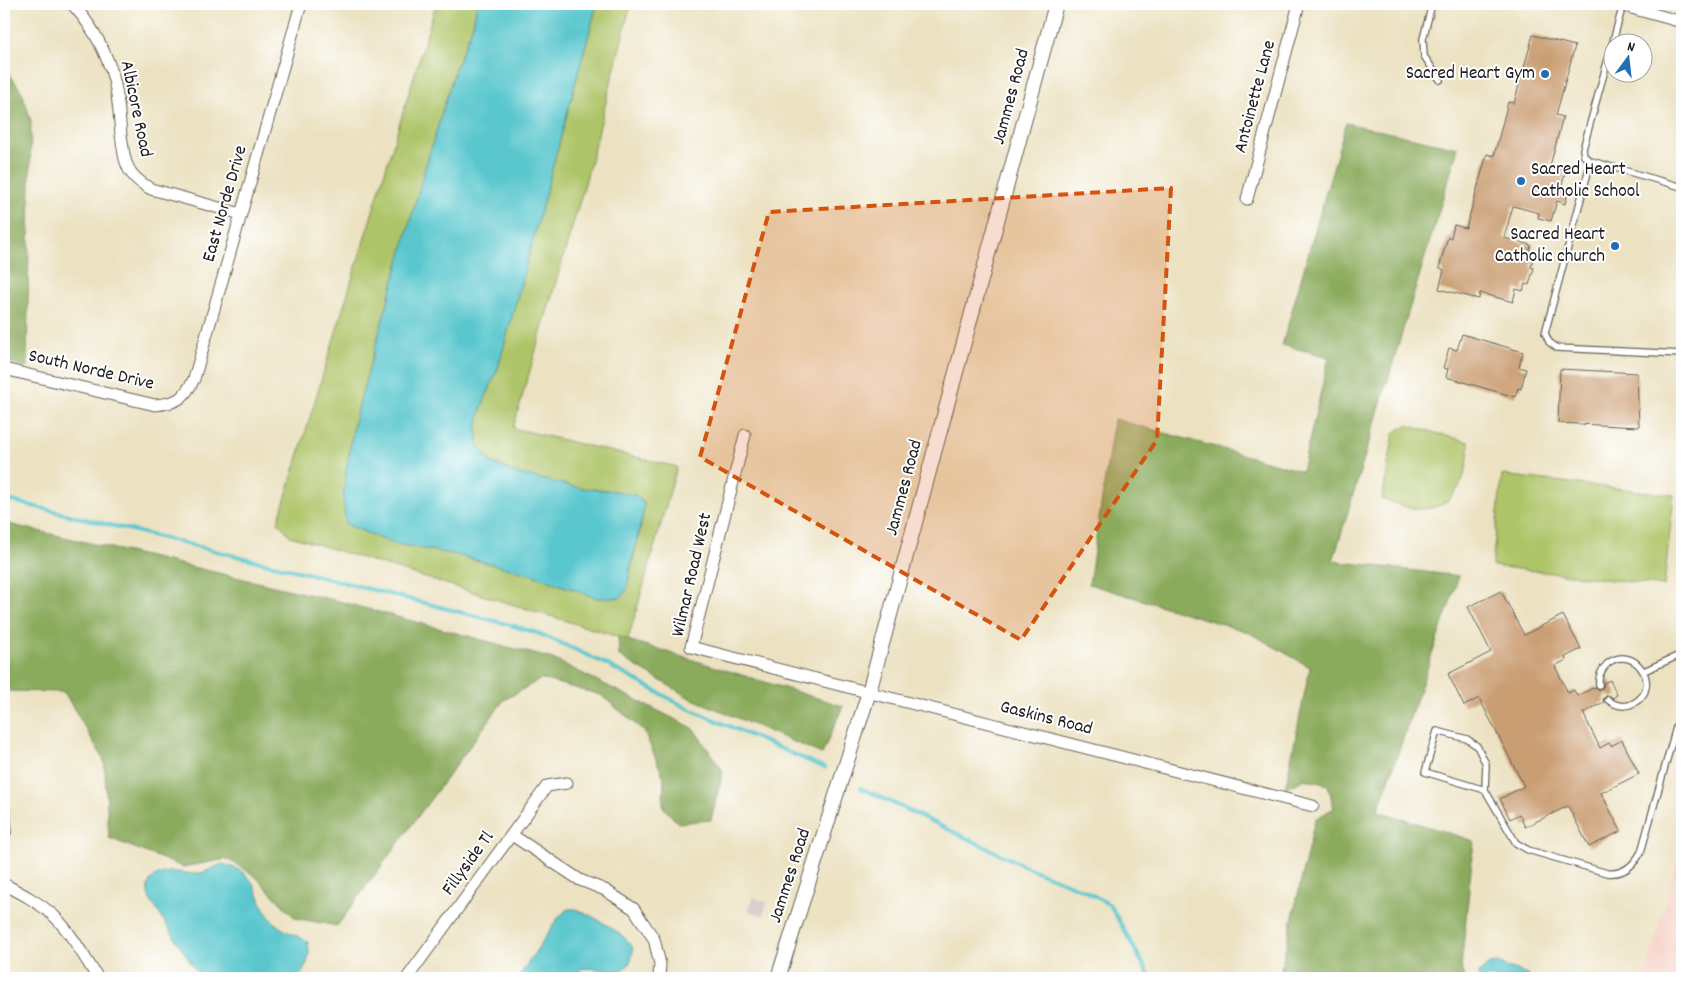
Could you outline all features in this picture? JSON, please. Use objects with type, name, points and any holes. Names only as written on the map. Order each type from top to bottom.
[{"type":"street","name":"Albicore Road","points":[[73,4],[100,43],[112,71],[117,96],[123,152],[127,167],[141,183],[151,189],[241,214]]},
{"type":"street","name":"East Norde Drive","points":[[170,403],[181,398],[194,380],[301,4]]},
{"type":"street","name":"Jammes Road","points":[[778,978],[869,692],[1056,4]]},
{"type":"street","name":"Antoinette Lane","points":[[1247,199],[1299,4]]},
{"type":"street","points":[[1620,5],[1682,22]]},
{"type":"street","name":"South Norde Drive","points":[[4,369],[155,405],[170,403]]},
{"type":"street","name":"Wilmar Road West","points":[[745,435],[691,647],[770,667]]},
{"type":"street","name":"Gaskins Road","points":[[770,667],[1313,806]]},
{"type":"street","name":"Fillyside Tl","points":[[408,978],[547,786],[567,783]]},
{"type":"street","points":[[4,809],[6,830],[4,835]]},
{"type":"street","points":[[512,835],[580,880],[605,890],[634,909],[654,939],[660,964],[659,978]]},
{"type":"street","points":[[4,884],[37,903],[53,915],[66,930],[98,978]]},
{"type":"lane","points":[[1432,4],[1423,39],[1424,56],[1440,80]]},
{"type":"lane","points":[[1620,5],[1583,150],[1584,156],[1591,161],[1682,188]]},
{"type":"lane","points":[[1591,161],[1545,333],[1549,342],[1557,348],[1682,354]]},
{"type":"lane","points":[[1644,671],[1682,654]]},
{"type":"lane","points":[[1599,685],[1600,674],[1604,667],[1617,659],[1632,661],[1644,671],[1646,678],[1644,692],[1636,702],[1622,706],[1615,705],[1608,700]]},
{"type":"lane","points":[[1485,790],[1425,772],[1437,731],[1467,739],[1477,746],[1486,764],[1485,790],[1510,835],[1521,847],[1607,873],[1619,873],[1631,865],[1641,852],[1682,706]]},
{"type":"highlighted area","points":[[1171,188],[1157,440],[1021,640],[700,457],[769,212]]},
{"type":"shaded area","points":[[1682,842],[1682,978],[1644,978]]},
{"type":"shaded area","points":[[753,897],[767,902],[763,916],[748,911]]},
{"type":"green space","points":[[436,4],[477,4],[473,25],[456,67],[426,165],[354,423],[346,473],[346,524],[391,543],[457,555],[533,575],[597,598],[627,590],[644,503],[636,496],[616,491],[580,488],[515,473],[491,462],[479,448],[477,428],[480,411],[498,368],[597,4],[631,4],[586,180],[513,428],[677,467],[628,640],[290,536],[278,522]]},
{"type":"green space","points":[[4,66],[22,92],[31,121],[27,367],[4,361]]},
{"type":"green space","points":[[1346,123],[1458,148],[1333,561],[1459,576],[1378,811],[1474,841],[1461,967],[1464,978],[1279,978],[1315,819],[1334,808],[1328,785],[1305,779],[1285,789],[1310,667],[1248,632],[1089,584],[1114,419],[1302,471],[1329,357],[1282,345]]},
{"type":"green space","points":[[1406,425],[1469,442],[1467,465],[1459,487],[1444,503],[1433,508],[1420,509],[1382,499],[1394,433]]},
{"type":"green space","points":[[1502,475],[1674,495],[1664,586],[1492,566]]},
{"type":"green space","points":[[4,523],[338,601],[553,659],[693,728],[723,771],[711,820],[678,823],[663,807],[664,778],[644,731],[601,695],[541,679],[504,700],[337,926],[295,918],[254,875],[227,859],[183,867],[109,838],[104,760],[64,692],[4,691]]},
{"type":"green space","points":[[618,637],[843,706],[822,754],[688,697],[619,656]]},
{"type":"water","points":[[477,4],[597,4],[498,368],[480,411],[477,428],[479,448],[490,462],[515,473],[580,488],[616,491],[636,496],[644,504],[627,590],[620,598],[597,598],[533,575],[457,555],[391,543],[346,524],[343,501],[354,423],[426,165],[456,67],[473,25]]},
{"type":"water","points":[[222,864],[245,874],[252,882],[268,916],[276,924],[307,941],[308,961],[298,978],[201,978],[151,901],[148,887],[152,878],[163,873],[197,874]]},
{"type":"water","points":[[567,909],[574,909],[589,915],[617,932],[631,945],[633,950],[630,962],[618,971],[590,968],[580,969],[575,978],[518,978],[558,918]]},
{"type":"water","points":[[1497,963],[1527,974],[1532,978],[1478,978],[1479,973],[1489,964]]},
{"type":"building","points":[[1533,35],[1575,46],[1556,115],[1563,117],[1550,166],[1566,171],[1560,191],[1568,193],[1565,204],[1557,201],[1551,221],[1538,218],[1539,213],[1513,206],[1504,238],[1531,245],[1528,257],[1533,259],[1531,267],[1534,268],[1529,285],[1525,284],[1523,291],[1516,289],[1513,302],[1480,293],[1479,299],[1439,289],[1444,270],[1439,268],[1448,237],[1451,238],[1454,225],[1466,228],[1487,154],[1494,156],[1508,102],[1514,103]]},
{"type":"building","points":[[1462,334],[1523,352],[1519,367],[1526,369],[1521,389],[1518,388],[1515,397],[1446,377],[1448,369],[1443,368],[1449,348],[1457,350]]},
{"type":"building","points":[[1560,369],[1637,373],[1639,427],[1558,423]]},
{"type":"building","points":[[1501,591],[1524,635],[1563,615],[1581,649],[1565,657],[1566,660],[1555,666],[1568,693],[1574,690],[1577,696],[1595,687],[1600,690],[1604,683],[1610,680],[1617,695],[1613,698],[1609,695],[1606,696],[1603,699],[1604,702],[1583,713],[1600,748],[1609,743],[1611,746],[1622,740],[1639,774],[1601,793],[1621,831],[1589,847],[1568,806],[1525,827],[1519,814],[1510,819],[1500,799],[1524,786],[1479,698],[1464,706],[1448,674],[1491,652],[1468,607]]},
{"type":"waterway","points":[[4,499],[326,578],[537,633],[608,665],[685,707],[825,768]]},
{"type":"waterway","points":[[861,788],[1036,871],[1084,890],[1110,905],[1148,973],[1153,978]]},
{"type":"place","name":"Sacred Heart Gym","points":[[1545,74]]},
{"type":"place","name":"Sacred Heart Catholic School","points":[[1521,181]]},
{"type":"place","name":"Sacred Heart Catholic church","points":[[1615,246]]}]
